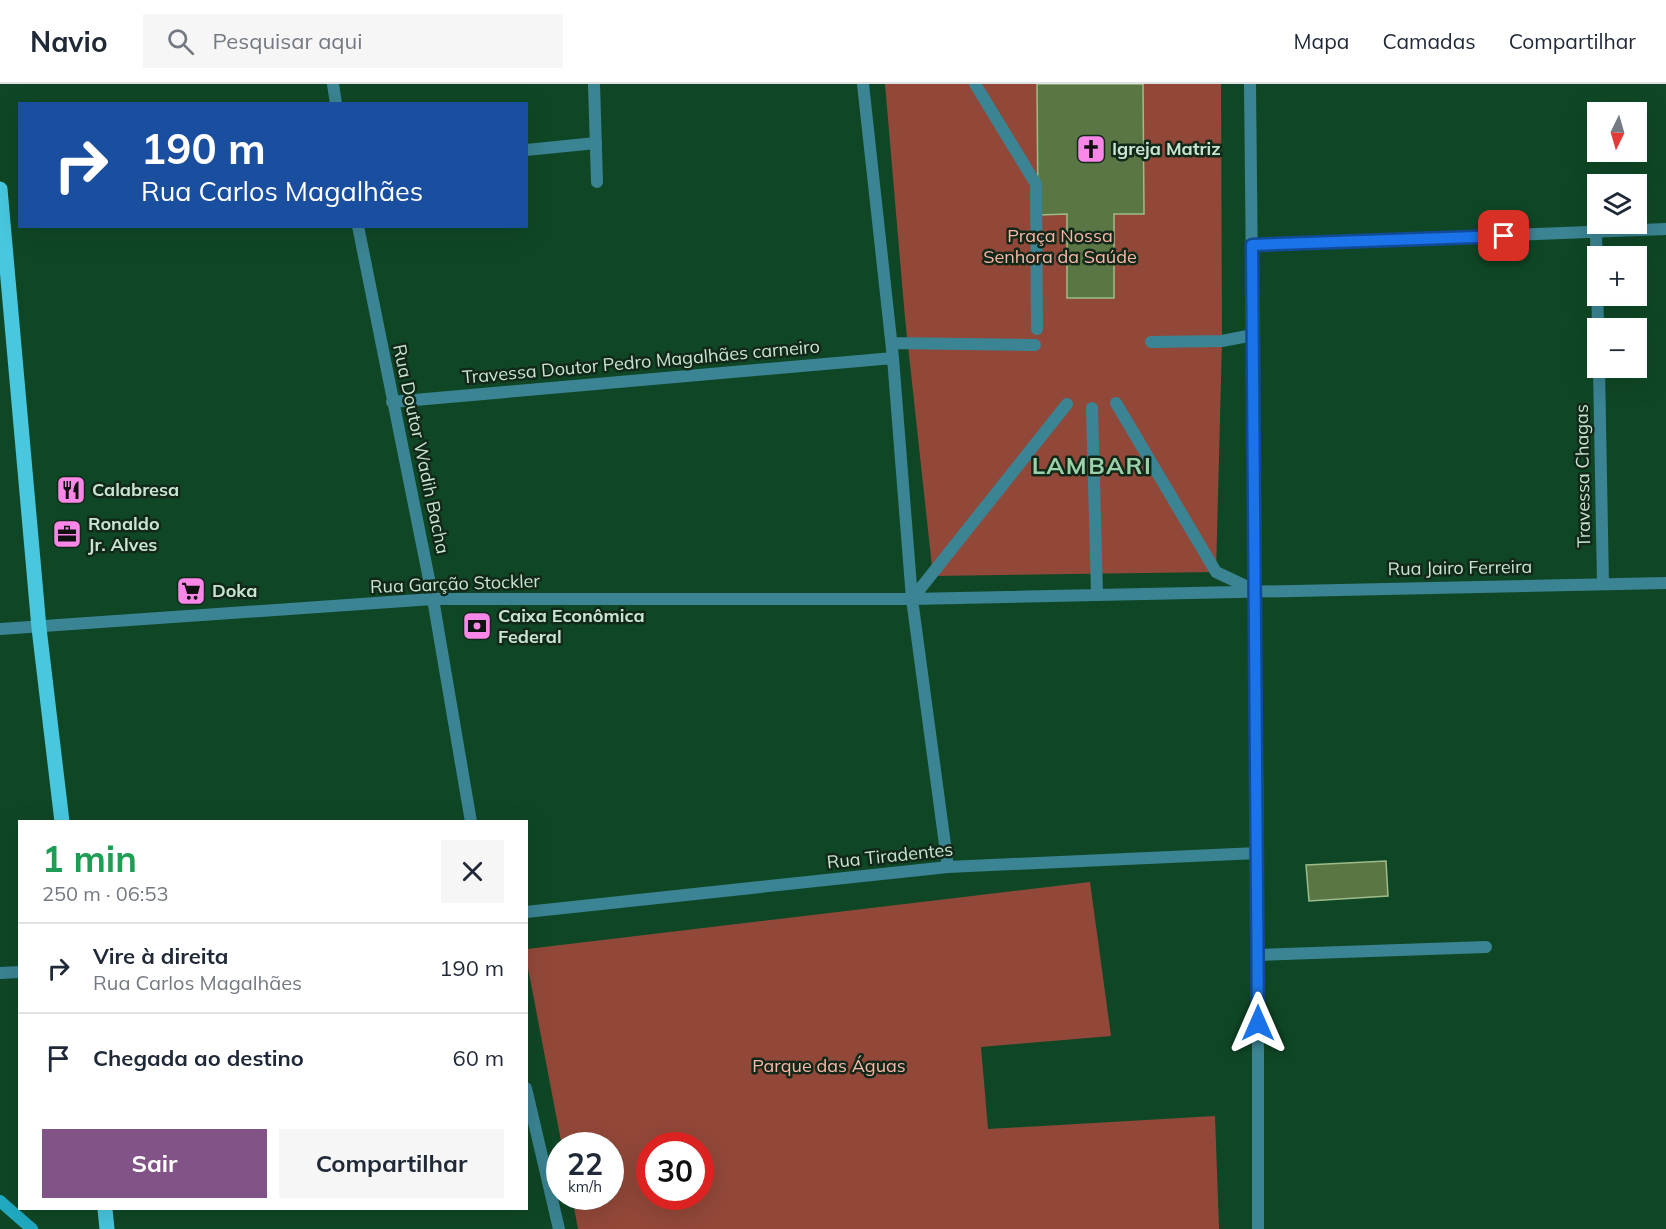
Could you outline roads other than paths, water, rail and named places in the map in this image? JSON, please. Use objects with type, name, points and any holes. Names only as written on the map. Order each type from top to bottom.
[{"type":"main road","points":[[0,189],[39,628],[62,820]]},
{"type":"main road","points":[[0,1202],[32,1229]]},
{"type":"main road","points":[[105,1210],[107,1229]]},
{"type":"street","points":[[333,84],[336,102]]},
{"type":"street","points":[[594,84],[597,182]]},
{"type":"street","points":[[863,84],[892,342],[912,599],[948,867]]},
{"type":"street","points":[[975,84],[1036,184],[1037,329]]},
{"type":"street","points":[[1250,84],[1258,853],[1258,1229]]},
{"type":"street","points":[[528,150],[596,143]]},
{"type":"street","name":"Rua Doutor Wadih Bacha","points":[[358,228],[433,599],[471,820]]},
{"type":"street","points":[[1647,230],[1666,229]]},
{"type":"street","points":[[1252,245],[1587,233]]},
{"type":"street","points":[[1596,234],[1598,318]]},
{"type":"street","points":[[1151,342],[1222,341],[1253,335]]},
{"type":"street","points":[[892,342],[1035,345]]},
{"type":"street","name":"Travessa Doutor Pedro Magalhães carneiro","points":[[392,402],[893,358]]},
{"type":"street","name":"Travessa Chagas","points":[[1599,378],[1603,584]]},
{"type":"street","points":[[1116,403],[1216,572],[1255,590]]},
{"type":"street","points":[[912,599],[1067,404]]},
{"type":"street","points":[[1092,408],[1097,594]]},
{"type":"street","name":"Rua Jairo Ferreira","points":[[1255,590],[1666,583]]},
{"type":"street","points":[[912,599],[1255,590]]},
{"type":"street","name":"Rua Garção Stockler","points":[[0,629],[433,599],[912,599]]},
{"type":"street","name":"Rua Tiradentes","points":[[528,912],[948,867],[1258,853]]},
{"type":"street","points":[[1258,955],[1486,947]]},
{"type":"street","points":[[0,973],[18,972]]},
{"type":"street","points":[[528,1097],[559,1229]]},
{"type":"place","name":"Igreja Matriz","points":[[1091,149]]},
{"type":"place","name":"Calabresa","points":[[71,490]]},
{"type":"place","name":"Ronaldo Jr. Alves","points":[[67,534]]},
{"type":"place","name":"Doka","points":[[191,591]]},
{"type":"place","name":"Caixa Econômica Federal","points":[[477,626]]},
{"type":"district","name":"LAMBARI","points":[[1092,466]]},
{"type":"park label","name":"Praça Nossa Senhora da Saúde","points":[[1060,246]]},
{"type":"park label","name":"Parque das Águas","points":[[829,1066]]}]
